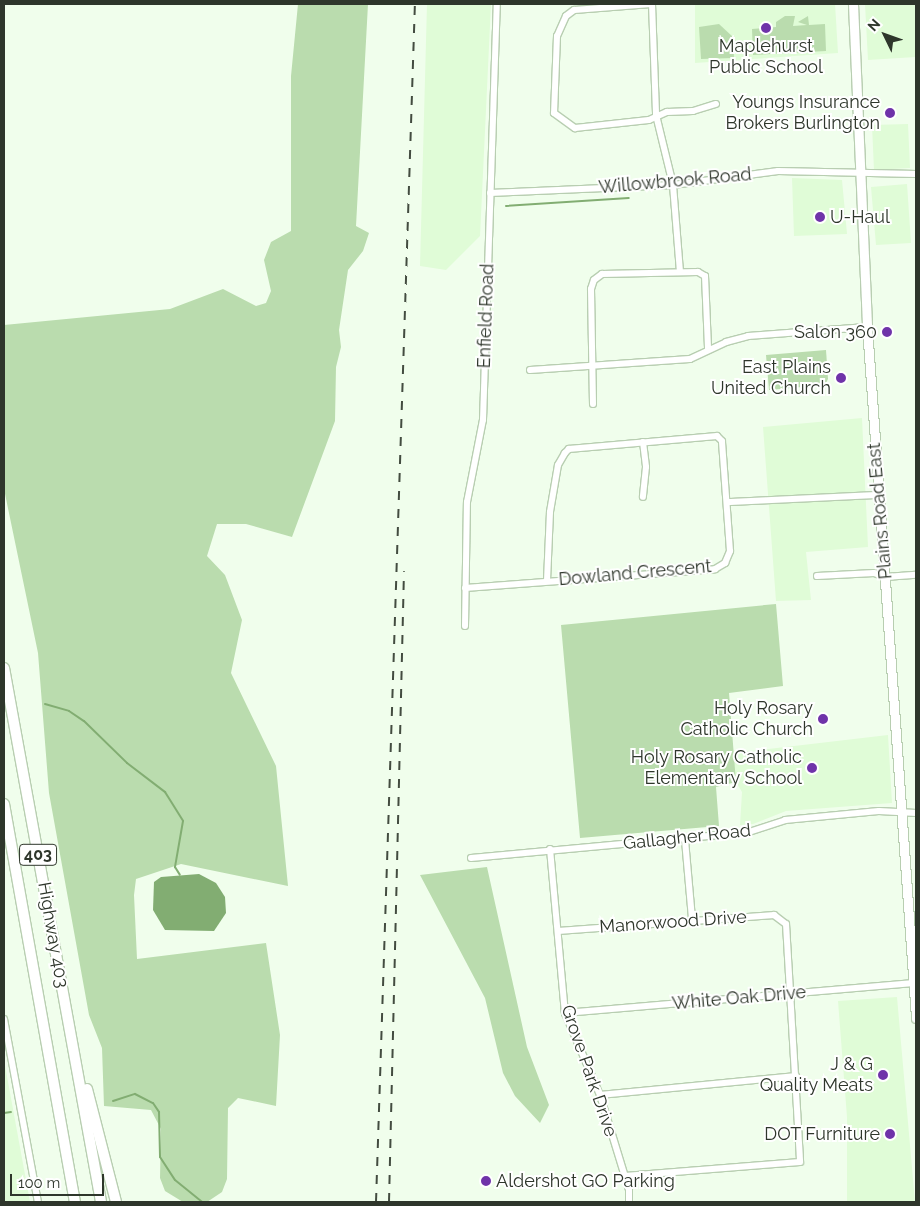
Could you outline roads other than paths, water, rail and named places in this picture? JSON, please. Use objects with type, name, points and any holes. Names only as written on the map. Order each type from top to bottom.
[{"type":"highway","name":"Highway 403","points":[[4,668],[101,1202]]},
{"type":"highway","name":"Highway 403","points":[[4,804],[75,1202]]},
{"type":"highway","points":[[73,1042],[116,1202]]},
{"type":"main road","name":"Plains Road East","points":[[853,4],[867,327],[916,1018]]},
{"type":"street","name":"Enfield Road","points":[[465,626],[467,502],[483,420],[497,4]]},
{"type":"street","points":[[680,272],[673,185],[656,115],[652,4],[574,10],[566,16],[557,36],[554,113],[575,128],[649,120],[656,115],[693,112],[716,104]]},
{"type":"street","name":"Willowbrook Road","points":[[490,193],[673,185],[774,171],[803,170],[860,176],[916,174]]},
{"type":"street","points":[[593,404],[591,289],[594,280],[602,274],[614,272],[698,272],[705,276],[708,349]]},
{"type":"street","points":[[530,370],[591,364],[690,359],[708,349],[748,336],[867,327]]},
{"type":"street","name":"Dowland Crescent","points":[[465,588],[715,569],[726,563],[730,551],[728,502],[722,441],[717,436],[569,449],[564,453],[558,465],[550,512],[547,581]]},
{"type":"street","points":[[643,442],[646,466],[643,497]]},
{"type":"street","points":[[728,502],[878,495]]},
{"type":"street","points":[[816,576],[874,573],[885,577],[916,575]]},
{"type":"street","name":"Gallagher Road","points":[[470,858],[685,840],[748,832],[786,820],[879,811],[916,813]]},
{"type":"street","points":[[685,840],[692,919]]},
{"type":"street","name":"Grove Park Drive","points":[[550,850],[565,1013],[600,1095],[625,1176],[629,1200]]},
{"type":"street","name":"Manorwood Drive","points":[[558,931],[774,914],[786,924],[791,994]]},
{"type":"street","name":"White Oak Drive","points":[[565,1013],[914,983]]},
{"type":"street","points":[[625,1176],[800,1162],[791,994]]},
{"type":"street","points":[[4,1018],[38,1202]]},
{"type":"street","points":[[600,1095],[796,1076]]},
{"type":"waterway","points":[[506,206],[629,198]]},
{"type":"waterway","points":[[45,704],[69,711],[84,721],[127,763],[165,792],[183,821],[175,867],[180,875]]},
{"type":"waterway","points":[[113,1101],[135,1094],[153,1103],[159,1112],[160,1157],[175,1180],[202,1202]]},
{"type":"waterway","points":[[4,1113],[11,1112]]},
{"type":"railway","points":[[376,1202],[415,4]]},
{"type":"railway","points":[[389,1202],[404,571]]},
{"type":"place","name":"Maplehurst Public School","points":[[766,28]]},
{"type":"place","name":"Youngs Insurance Brokers Burlington","points":[[890,113]]},
{"type":"place","name":"U-Haul","points":[[820,217]]},
{"type":"place","name":"Salon 360","points":[[887,332]]},
{"type":"place","name":"East Plains United Church","points":[[841,378]]},
{"type":"place","name":"Holy Rosary Catholic Church","points":[[823,719]]},
{"type":"place","name":"Holy Rosary Catholic Elementary School","points":[[812,768]]},
{"type":"place","name":"J & G Quality Meats","points":[[883,1075]]},
{"type":"place","name":"DOT Furniture","points":[[890,1134]]},
{"type":"place","name":"Aldershot GO Parking","points":[[486,1181]]}]
